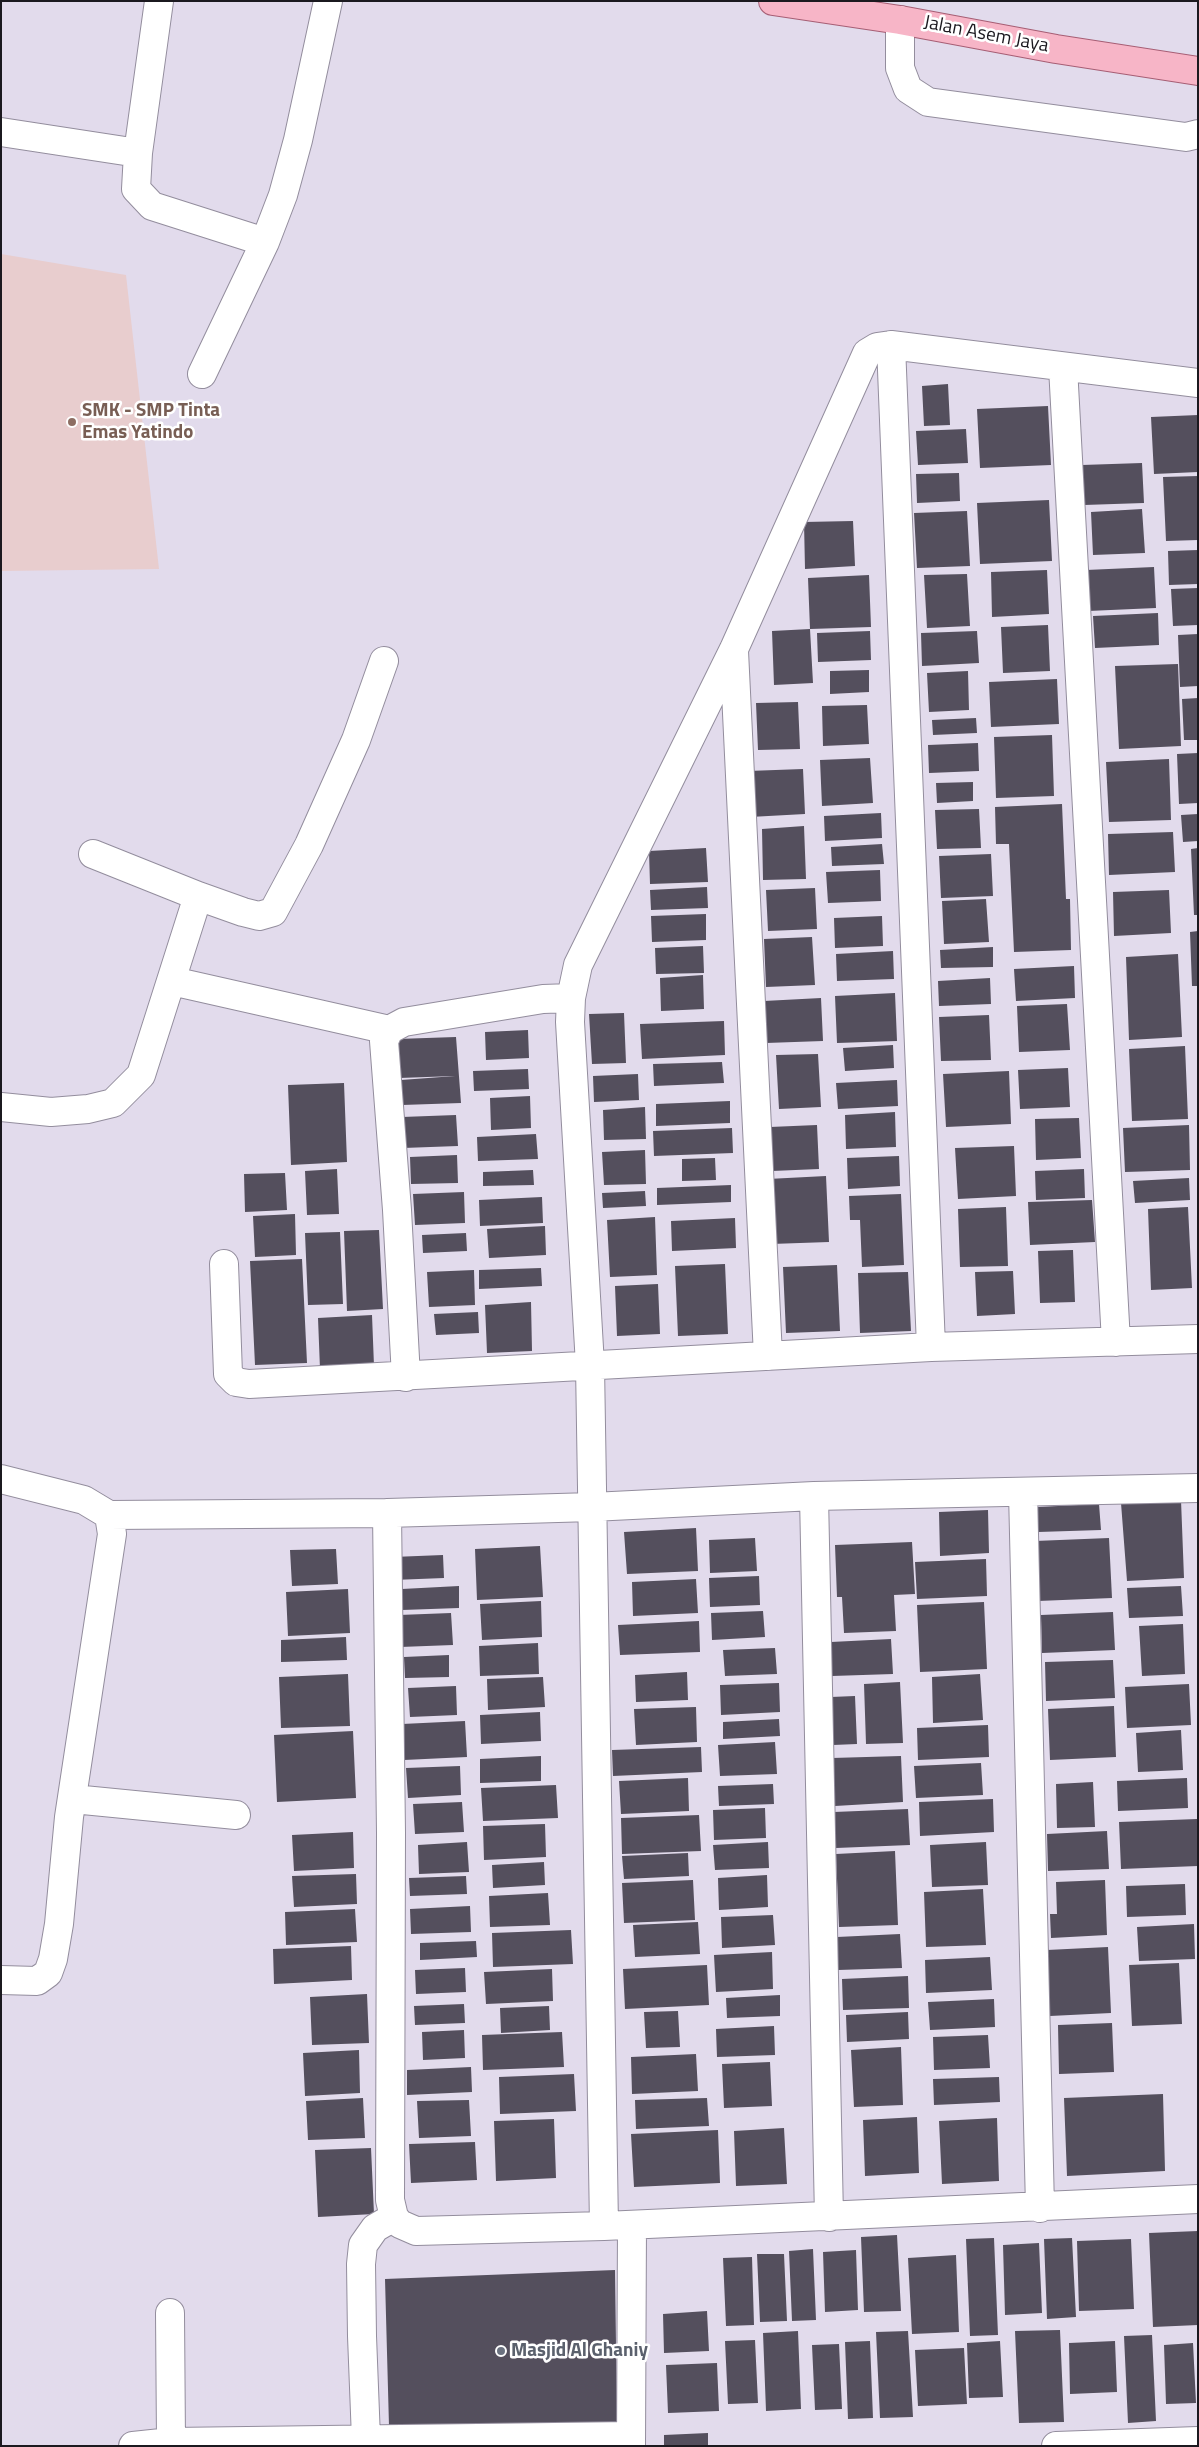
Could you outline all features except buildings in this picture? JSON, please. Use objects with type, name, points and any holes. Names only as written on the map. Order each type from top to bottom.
[{"type":"main road","name":"Jalan Asem Jaya","points":[[773,1],[900,20],[1056,49],[1198,71]]},
{"type":"street","points":[[159,1],[138,153],[136,188],[152,206],[265,242]]},
{"type":"street","points":[[202,374],[265,242],[283,195],[298,140],[328,1]]},
{"type":"street","points":[[900,20],[900,68],[908,89],[928,102],[1186,137],[1198,134]]},
{"type":"street","points":[[1,132],[138,153]]},
{"type":"street","points":[[891,345],[931,1347]]},
{"type":"street","points":[[604,2226],[590,1365],[570,1032],[571,998],[578,965],[734,649],[867,353],[878,347],[891,345],[1198,383]]},
{"type":"street","points":[[1063,367],[1116,1342]]},
{"type":"street","points":[[734,649],[768,1356]]},
{"type":"street","points":[[92,854],[243,912],[259,916],[273,912],[309,845],[352,749],[384,661]]},
{"type":"street","points":[[1,1107],[52,1112],[88,1109],[113,1103],[140,1075],[198,896]]},
{"type":"street","points":[[172,981],[388,1030],[404,1022],[543,999],[571,998]]},
{"type":"street","points":[[388,1030],[384,1041],[397,1210],[406,1377]]},
{"type":"street","points":[[224,1264],[228,1374],[236,1382],[249,1384],[406,1377],[931,1347],[1198,1338]]},
{"type":"street","points":[[1,1479],[84,1500],[109,1514],[387,1513],[592,1507],[814,1496],[1198,1488]]},
{"type":"street","points":[[1023,1492],[1040,2208]]},
{"type":"street","points":[[814,1496],[829,2217]]},
{"type":"street","points":[[387,1513],[391,1833],[390,2200],[394,2217],[400,2224],[416,2231],[604,2226],[1040,2208],[1198,2199]]},
{"type":"street","points":[[1,1980],[37,1981],[43,1978],[51,1969],[59,1924],[69,1817],[112,1534],[109,1514]]},
{"type":"street","points":[[73,1799],[236,1815]]},
{"type":"street","points":[[366,2439],[362,2309],[363,2245],[375,2228],[394,2217]]},
{"type":"street","points":[[133,2446],[171,2442],[366,2439],[631,2441],[632,2225]]},
{"type":"street","points":[[170,2313],[171,2442]]},
{"type":"street","points":[[1056,2446],[1198,2441]]},
{"type":"shaded area","name":"SMK - SMP Tinta Emas Yatindo","points":[[1,254],[126,275],[159,569],[1,571]]},
{"type":"place","name":"SMK - SMP Tinta Emas Yatindo","points":[[72,422]]},
{"type":"place","name":"Masjid Al Ghaniy","points":[[501,2351]]}]
